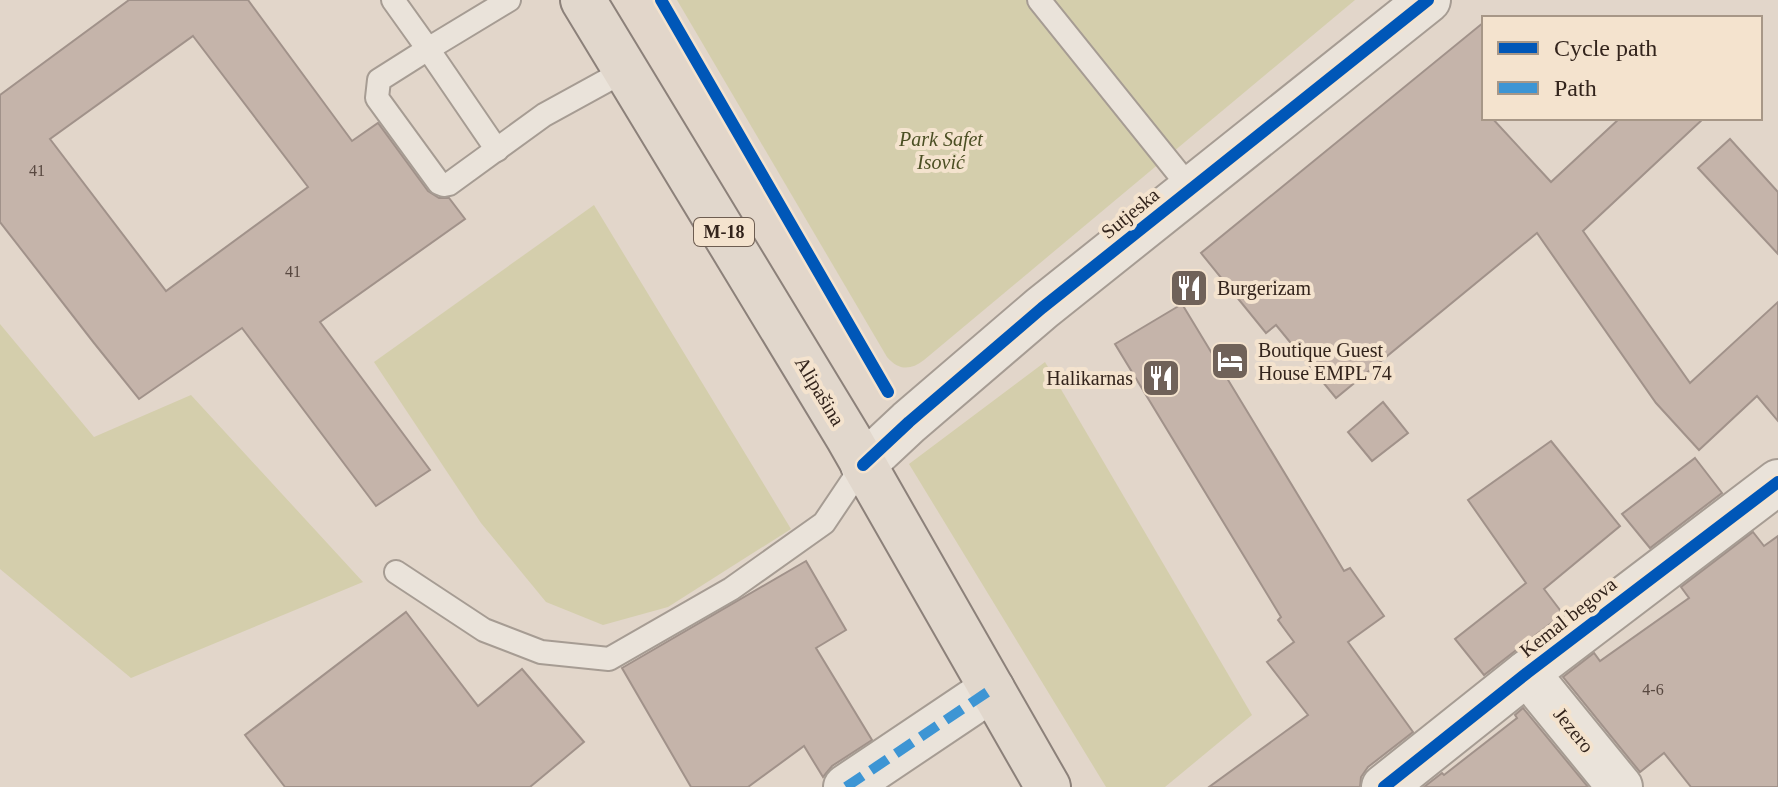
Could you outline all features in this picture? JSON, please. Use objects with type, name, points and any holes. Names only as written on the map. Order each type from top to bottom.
[{"type":"main road","name":"Alipašina","points":[[583,0],[863,465],[1048,787]]},
{"type":"street","name":"Sutjeska","points":[[863,465],[1042,308],[1428,0]]},
{"type":"street","name":"Kemal begova","points":[[1384,787],[1527,673],[1774,492]]},
{"type":"street","name":"Jezero","points":[[1527,673],[1620,787]]},
{"type":"street","points":[[846,787],[992,689]]},
{"type":"lane","points":[[393,0],[497,150]]},
{"type":"lane","points":[[509,0],[379,80],[377,98],[439,183],[449,184],[544,115],[626,70]]},
{"type":"lane","points":[[1039,0],[1191,189]]},
{"type":"lane","points":[[396,572],[484,630],[541,652],[609,659],[731,589],[824,523],[863,465]]},
{"type":"green space","name":"Park Safet Isović","points":[[677,0],[1355,0],[924,360],[904,368],[887,357]]},
{"type":"green space","points":[[594,205],[791,529],[668,607],[603,625],[546,602],[481,523],[374,362]]},
{"type":"green space","points":[[0,324],[94,437],[191,395],[363,582],[131,678],[0,569]]},
{"type":"green space","points":[[1045,362],[1252,715],[1165,787],[1106,787],[909,464]]},
{"type":"building","points":[[129,0],[248,0],[352,141],[378,123],[428,191],[439,198],[449,198],[465,219],[320,322],[430,470],[376,506],[242,328],[139,399],[0,222],[0,95]],"holes":[[[193,36],[308,187],[166,291],[50,139]]]},
{"type":"building","points":[[1482,24],[1482,120],[1494,120],[1551,182],[1618,120],[1702,120],[1583,231],[1690,383],[1778,302],[1778,421],[1757,396],[1699,450],[1656,403],[1537,233],[1336,398],[1276,325],[1266,333],[1201,253]]},
{"type":"building","points":[[1730,139],[1778,192],[1778,254],[1698,168]]},
{"type":"building","points":[[1182,304],[1344,571],[1350,568],[1384,616],[1348,642],[1413,732],[1368,767],[1361,777],[1360,787],[1209,787],[1308,715],[1267,662],[1294,642],[1278,620],[1281,617],[1115,344]]},
{"type":"building","points":[[1383,402],[1408,433],[1372,461],[1348,432]]},
{"type":"building","points":[[1551,441],[1620,526],[1544,589],[1563,614],[1484,675],[1455,639],[1526,583],[1468,500]]},
{"type":"building","points":[[1695,458],[1722,493],[1650,548],[1622,514]]},
{"type":"building","points":[[1753,532],[1764,546],[1778,536],[1778,787],[1691,787],[1664,753],[1640,772],[1563,677],[1594,653],[1600,661],[1689,598],[1681,587]]},
{"type":"building","points":[[806,561],[846,630],[816,648],[872,740],[832,766],[823,777],[804,746],[748,787],[691,787],[622,668]]},
{"type":"building","points":[[406,612],[478,706],[522,669],[584,742],[530,787],[285,787],[245,735]]},
{"type":"building","points":[[1523,708],[1588,787],[1424,787],[1517,718],[1515,715]]},
{"type":"marked path","points":[[846,787],[992,689]]},
{"type":"cycle path","points":[[661,0],[888,392]]},
{"type":"cycle path","points":[[863,465],[1042,308],[1428,0]]},
{"type":"cycle path","points":[[1384,787],[1527,673],[1778,482]]},
{"type":"place","name":"Burgerizam","points":[[1189,288]]},
{"type":"place","name":"Boutique Guest House EMPL 74","points":[[1230,361]]},
{"type":"place","name":"Halikarnas","points":[[1161,378]]}]
